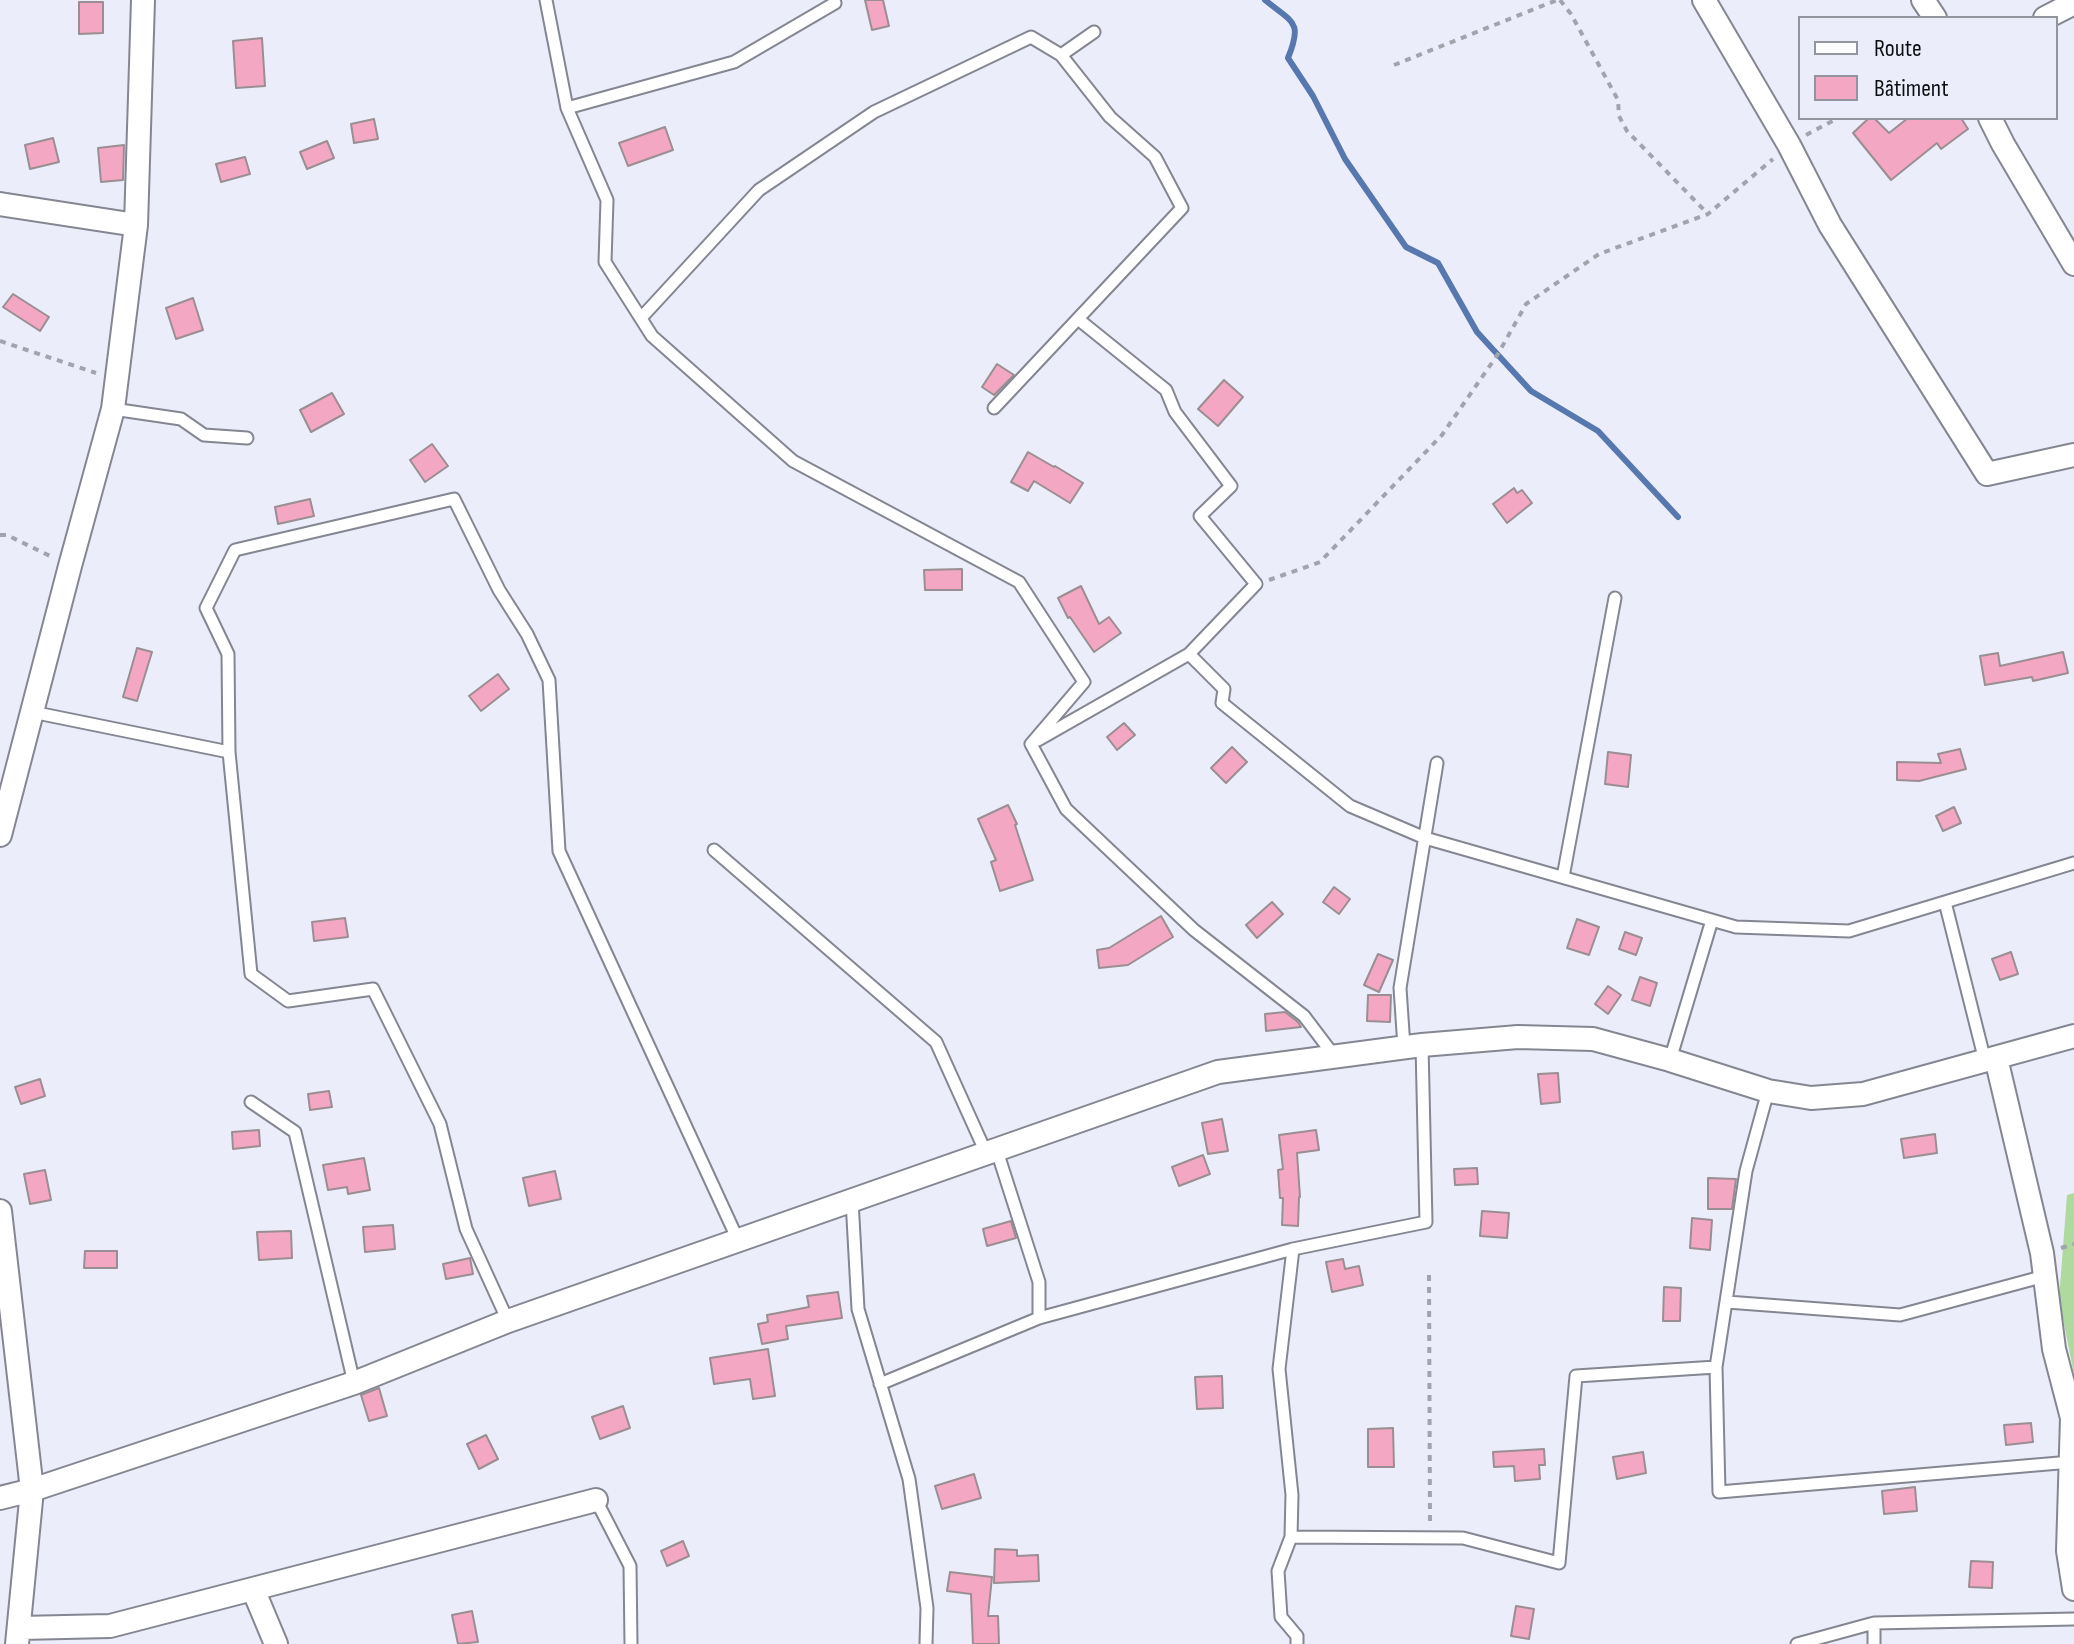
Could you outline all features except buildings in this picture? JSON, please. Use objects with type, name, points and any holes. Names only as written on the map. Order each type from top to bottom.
[{"type":"street","points":[[0,835],[113,409],[136,225],[143,0]]},
{"type":"street","points":[[1704,0],[1789,145],[1830,225],[1987,474],[2074,455]]},
{"type":"street","points":[[2049,16],[2074,3]]},
{"type":"street","points":[[1991,120],[2074,264]]},
{"type":"street","points":[[0,204],[136,225]]},
{"type":"street","points":[[0,1498],[354,1383],[508,1321],[1218,1072],[1413,1046],[1518,1037],[1593,1039],[1768,1091],[1811,1098],[1863,1094],[2074,1036]]},
{"type":"street","points":[[1990,1060],[2042,1253],[2054,1349],[2072,1418],[2068,1551],[2074,1589]]},
{"type":"street","points":[[0,1211],[32,1490],[18,1636],[110,1626],[596,1500]]},
{"type":"street","points":[[253,1589],[276,1644]]},
{"type":"lane","points":[[546,0],[567,108],[607,200],[605,262],[652,336],[793,461],[1019,582],[1084,682],[1031,744]]},
{"type":"lane","points":[[567,108],[734,62],[835,3]]},
{"type":"lane","points":[[1061,55],[1094,32]]},
{"type":"lane","points":[[641,318],[759,190],[874,112],[1031,37],[1061,55],[1110,117],[1155,157],[1182,208],[994,408]]},
{"type":"lane","points":[[1031,744],[1189,654],[1256,584],[1200,516],[1231,486],[1175,412],[1166,390],[1078,319]]},
{"type":"lane","points":[[113,409],[181,419],[204,435],[247,438]]},
{"type":"lane","points":[[508,1321],[466,1229],[440,1124],[373,989],[288,1001],[251,974],[229,752],[228,654],[206,608],[235,550],[454,499],[499,590],[527,634],[549,680],[559,851],[738,1240]]},
{"type":"lane","points":[[1563,877],[1615,598]]},
{"type":"lane","points":[[1189,654],[1224,689],[1222,703],[1350,806],[1425,838],[1736,927],[1849,931],[2074,863]]},
{"type":"lane","points":[[32,712],[229,752]]},
{"type":"lane","points":[[1031,744],[1066,809],[1194,930],[1304,1016],[1335,1057]]},
{"type":"lane","points":[[880,1384],[1039,1318],[1293,1249],[1426,1222],[1413,1046],[1400,988],[1437,763]]},
{"type":"lane","points":[[714,850],[936,1042],[992,1153],[1039,1282],[1039,1318]]},
{"type":"lane","points":[[1945,902],[1990,1060]]},
{"type":"lane","points":[[1670,1060],[1712,920]]},
{"type":"lane","points":[[1768,1091],[1746,1171],[1716,1367],[1719,1492],[2071,1462]]},
{"type":"lane","points":[[251,1102],[295,1132],[354,1383]]},
{"type":"lane","points":[[852,1199],[858,1309],[909,1479],[927,1608],[926,1644]]},
{"type":"lane","points":[[1293,1249],[1279,1369],[1292,1495],[1291,1537],[1278,1571],[1281,1617],[1297,1636],[1297,1644]]},
{"type":"lane","points":[[1727,1302],[1900,1315],[2045,1276]]},
{"type":"lane","points":[[1291,1537],[1463,1538],[1559,1563],[1576,1376],[1716,1367]]},
{"type":"lane","points":[[596,1500],[630,1566],[631,1644]]},
{"type":"lane","points":[[1797,1644],[1874,1623],[2074,1619]]},
{"type":"lane","points":[[1874,1623],[1874,1644]]},
{"type":"path","points":[[1394,65],[1559,0],[1571,14],[1618,100],[1619,116],[1627,131],[1708,214]]},
{"type":"path","points":[[1256,584],[1320,562],[1442,435],[1498,354],[1526,304],[1599,254],[1708,214],[1789,145],[1834,120]]},
{"type":"path","points":[[0,341],[115,379]]},
{"type":"path","points":[[0,535],[7,535],[70,566]]},
{"type":"path","points":[[1429,1275],[1430,1537]]},
{"type":"green space","points":[[2074,1193],[2074,1374],[2059,1299],[2067,1195]]},
{"type":"waterway","points":[[1265,0],[1293,24],[1295,37],[1288,58],[1313,96],[1345,159],[1406,247],[1438,263],[1477,332],[1531,391],[1598,431],[1678,517]]}]
